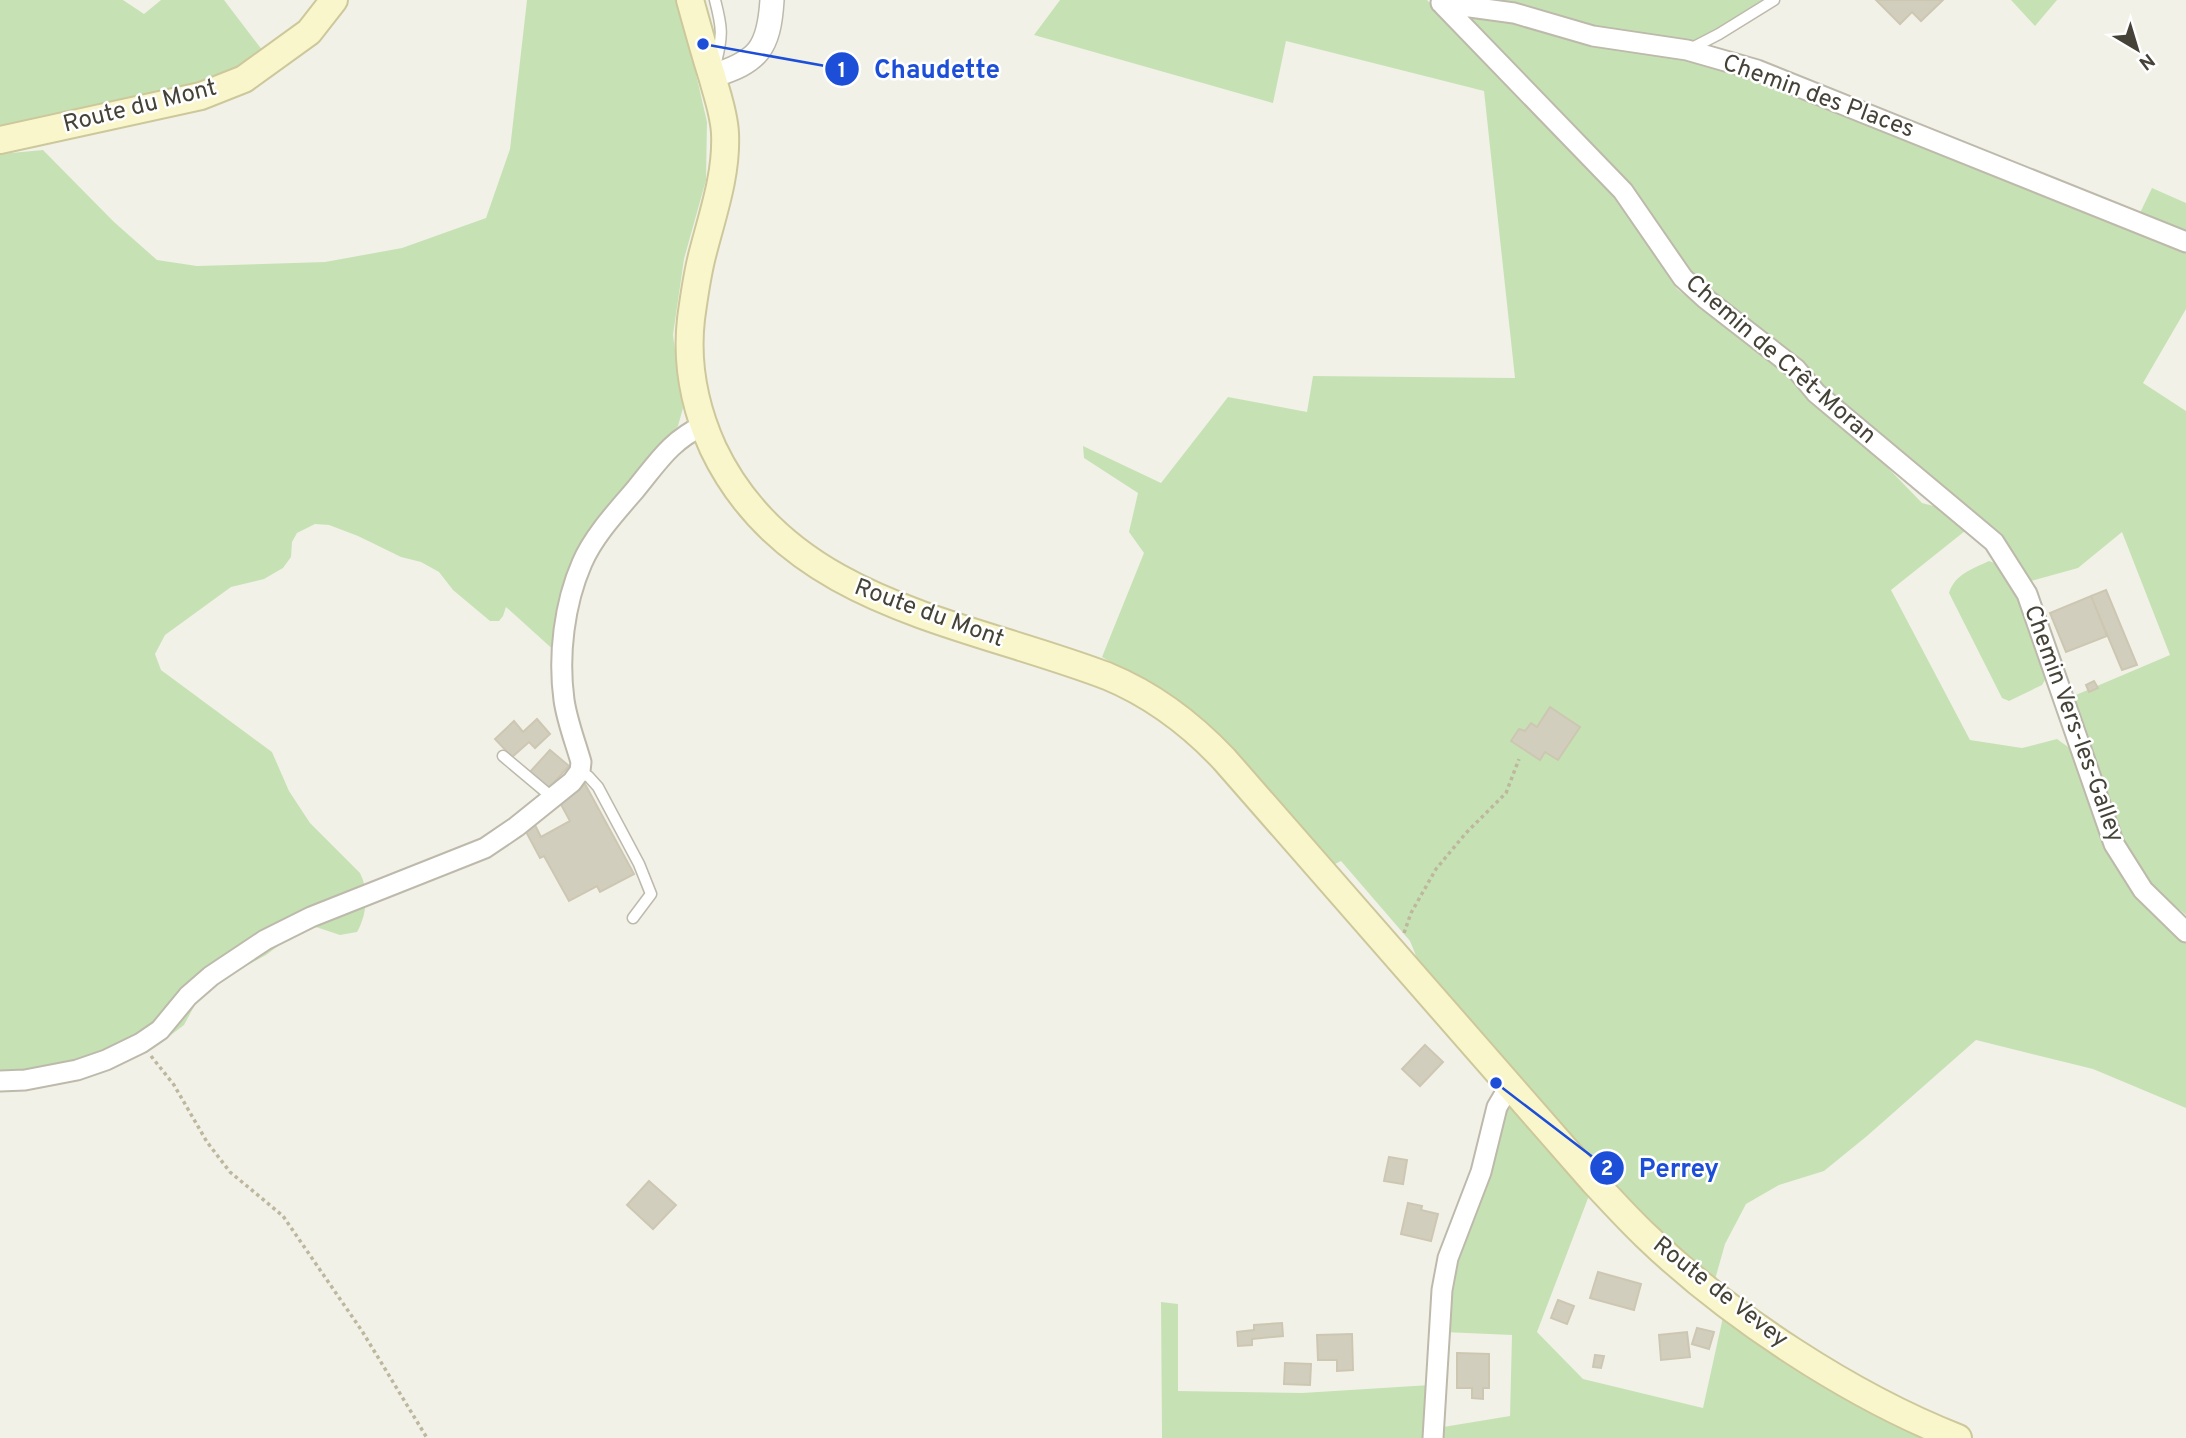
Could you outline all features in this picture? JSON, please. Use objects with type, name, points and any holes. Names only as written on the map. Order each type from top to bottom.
[{"type":"main road","name":"Route du Mont","points":[[0,140],[201,96],[244,79],[309,32],[334,0]]},
{"type":"main road","name":"Route du Mont","points":[[690,0],[724,122],[724,164],[699,268],[689,335],[692,376],[704,425],[725,470],[749,504],[788,543],[828,573],[881,600],[1094,671],[1125,684],[1186,722],[1217,752],[1389,947]]},
{"type":"main road","name":"Route de Vevey","points":[[1389,947],[1594,1182],[1646,1236],[1713,1294],[1782,1343],[1858,1390],[1926,1425],[1958,1438]]},
{"type":"street","points":[[712,76],[743,65],[759,50],[768,31],[772,0]]},
{"type":"street","name":"Chemin des Places","points":[[1440,2],[1514,13],[1593,36],[1687,50],[1770,75],[2186,242]]},
{"type":"street","name":"Chemin de Crêt-Moran","points":[[1440,2],[1623,191],[1691,285],[1796,369],[1816,393],[1994,542]]},
{"type":"street","points":[[0,1081],[25,1080],[77,1070],[141,1043],[160,1030],[197,988],[265,940],[311,917],[485,848],[572,782],[580,771],[581,762],[563,689],[565,630],[576,578],[588,551],[659,461],[678,439],[704,425]]},
{"type":"street","name":"Chemin Vers-les-Galley","points":[[1994,542],[2027,594],[2114,844],[2143,890],[2186,932]]},
{"type":"street","points":[[1433,1438],[1442,1290],[1448,1258],[1481,1171],[1497,1107],[1510,1085]]},
{"type":"lane","points":[[712,76],[722,39],[715,0]]},
{"type":"lane","points":[[1687,50],[1719,34],[1773,0]]},
{"type":"lane","points":[[503,756],[553,799]]},
{"type":"lane","points":[[580,771],[598,788],[639,864],[651,894],[633,918]]},
{"type":"path","points":[[1389,947],[1436,869],[1466,833],[1506,793],[1519,759]]},
{"type":"path","points":[[141,1043],[174,1085],[207,1142],[230,1172],[283,1216],[362,1332],[427,1438]]},
{"type":"green space","points":[[0,0],[123,0],[144,14],[161,0],[224,0],[266,55],[258,69],[0,131]]},
{"type":"green space","points":[[527,0],[679,0],[707,122],[706,180],[684,259],[673,335],[683,408],[678,426],[629,487],[580,556],[557,653],[506,607],[499,621],[490,621],[453,590],[439,572],[421,562],[401,557],[329,525],[315,524],[297,533],[292,542],[291,557],[283,568],[264,579],[231,587],[165,635],[155,654],[161,670],[272,752],[289,791],[310,823],[360,873],[366,895],[360,925],[357,932],[340,935],[313,926],[294,934],[266,955],[216,982],[197,1001],[184,1025],[163,1041],[150,1042],[86,1061],[0,1076],[0,154],[43,150],[114,222],[157,260],[197,266],[325,262],[402,248],[486,218],[510,149]]},
{"type":"green space","points":[[1060,0],[1427,0],[1473,44],[1615,194],[1677,289],[1803,387],[1863,442],[1922,503],[1945,509],[1965,531],[1891,590],[1970,740],[2022,748],[2057,739],[2071,749],[2099,829],[2186,939],[2186,1108],[2093,1069],[1976,1040],[1824,1171],[1779,1185],[1746,1204],[1725,1244],[1714,1283],[1646,1222],[1421,968],[1410,941],[1341,861],[1333,865],[1166,693],[1102,657],[1144,553],[1129,532],[1138,493],[1084,458],[1083,446],[1161,483],[1228,397],[1307,412],[1313,376],[1515,378],[1484,91],[1286,41],[1273,103],[1034,35]]},
{"type":"green space","points":[[1457,0],[1762,0],[1696,42],[1671,42]]},
{"type":"green space","points":[[2011,0],[2057,0],[2035,26]]},
{"type":"green space","points":[[1459,13],[1515,17],[1693,57],[1769,80],[2186,246],[2186,309],[2143,383],[2186,411],[2186,915],[2147,883],[2114,826],[2064,700],[2170,655],[2122,532],[2078,568],[2027,582],[2001,533],[1837,404],[1682,268]]},
{"type":"green space","points":[[2152,188],[2186,203],[2186,237],[2138,217]]},
{"type":"green space","points":[[1989,561],[2000,565],[2030,624],[2048,675],[2042,685],[2009,701],[2002,698],[1949,593],[1960,577]]},
{"type":"green space","points":[[1507,1106],[1515,1108],[1590,1193],[1537,1332],[1583,1379],[1703,1408],[1723,1317],[1925,1438],[1437,1438],[1437,1428],[1510,1416],[1512,1335],[1443,1332],[1449,1272]]},
{"type":"green space","points":[[1161,1302],[1178,1304],[1178,1391],[1302,1393],[1430,1385],[1427,1438],[1162,1438]]},
{"type":"building","points":[[1876,0],[1943,0],[1921,21],[1912,12],[1900,24]]},
{"type":"building","points":[[2106,590],[2137,665],[2122,670],[2091,596]]},
{"type":"building","points":[[2091,596],[2107,636],[2066,652],[2050,613]]},
{"type":"building","points":[[2094,681],[2098,688],[2089,692],[2086,685]]},
{"type":"building","points":[[1550,707],[1580,727],[1558,760],[1545,752],[1540,760],[1511,741],[1519,729],[1525,731],[1531,723],[1537,727]]},
{"type":"building","points":[[537,719],[550,734],[535,748],[529,742],[512,757],[495,739],[514,721],[523,732]]},
{"type":"building","points":[[550,750],[569,766],[548,789],[529,773]]},
{"type":"building","points":[[585,784],[634,874],[600,892],[597,886],[569,901],[544,856],[540,858],[524,828],[534,823],[541,837],[570,821],[558,799]]},
{"type":"building","points":[[1425,1045],[1443,1062],[1420,1086],[1402,1069]]},
{"type":"building","points":[[1389,1157],[1407,1160],[1403,1184],[1384,1181]]},
{"type":"building","points":[[649,1181],[676,1205],[653,1229],[627,1205]]},
{"type":"building","points":[[1408,1203],[1438,1214],[1431,1241],[1401,1234]]},
{"type":"building","points":[[1598,1272],[1641,1284],[1634,1310],[1590,1298]]},
{"type":"building","points":[[1558,1300],[1574,1306],[1567,1324],[1551,1318]]},
{"type":"building","points":[[1282,1323],[1283,1336],[1252,1339],[1252,1345],[1238,1346],[1237,1332],[1254,1330],[1254,1325]]},
{"type":"building","points":[[1697,1328],[1714,1332],[1709,1349],[1692,1344]]},
{"type":"building","points":[[1687,1332],[1690,1357],[1661,1360],[1659,1335]]},
{"type":"building","points":[[1352,1334],[1353,1370],[1337,1371],[1337,1360],[1318,1360],[1317,1335]]},
{"type":"building","points":[[1457,1353],[1489,1354],[1489,1388],[1483,1388],[1483,1399],[1472,1398],[1472,1388],[1457,1388]]},
{"type":"building","points":[[1595,1355],[1604,1356],[1601,1368],[1593,1367]]},
{"type":"building","points":[[1285,1363],[1311,1364],[1310,1385],[1284,1384]]},
{"type":"place","name":"Chaudette","points":[[703,44]]},
{"type":"place","name":"Perrey","points":[[1496,1083]]}]
